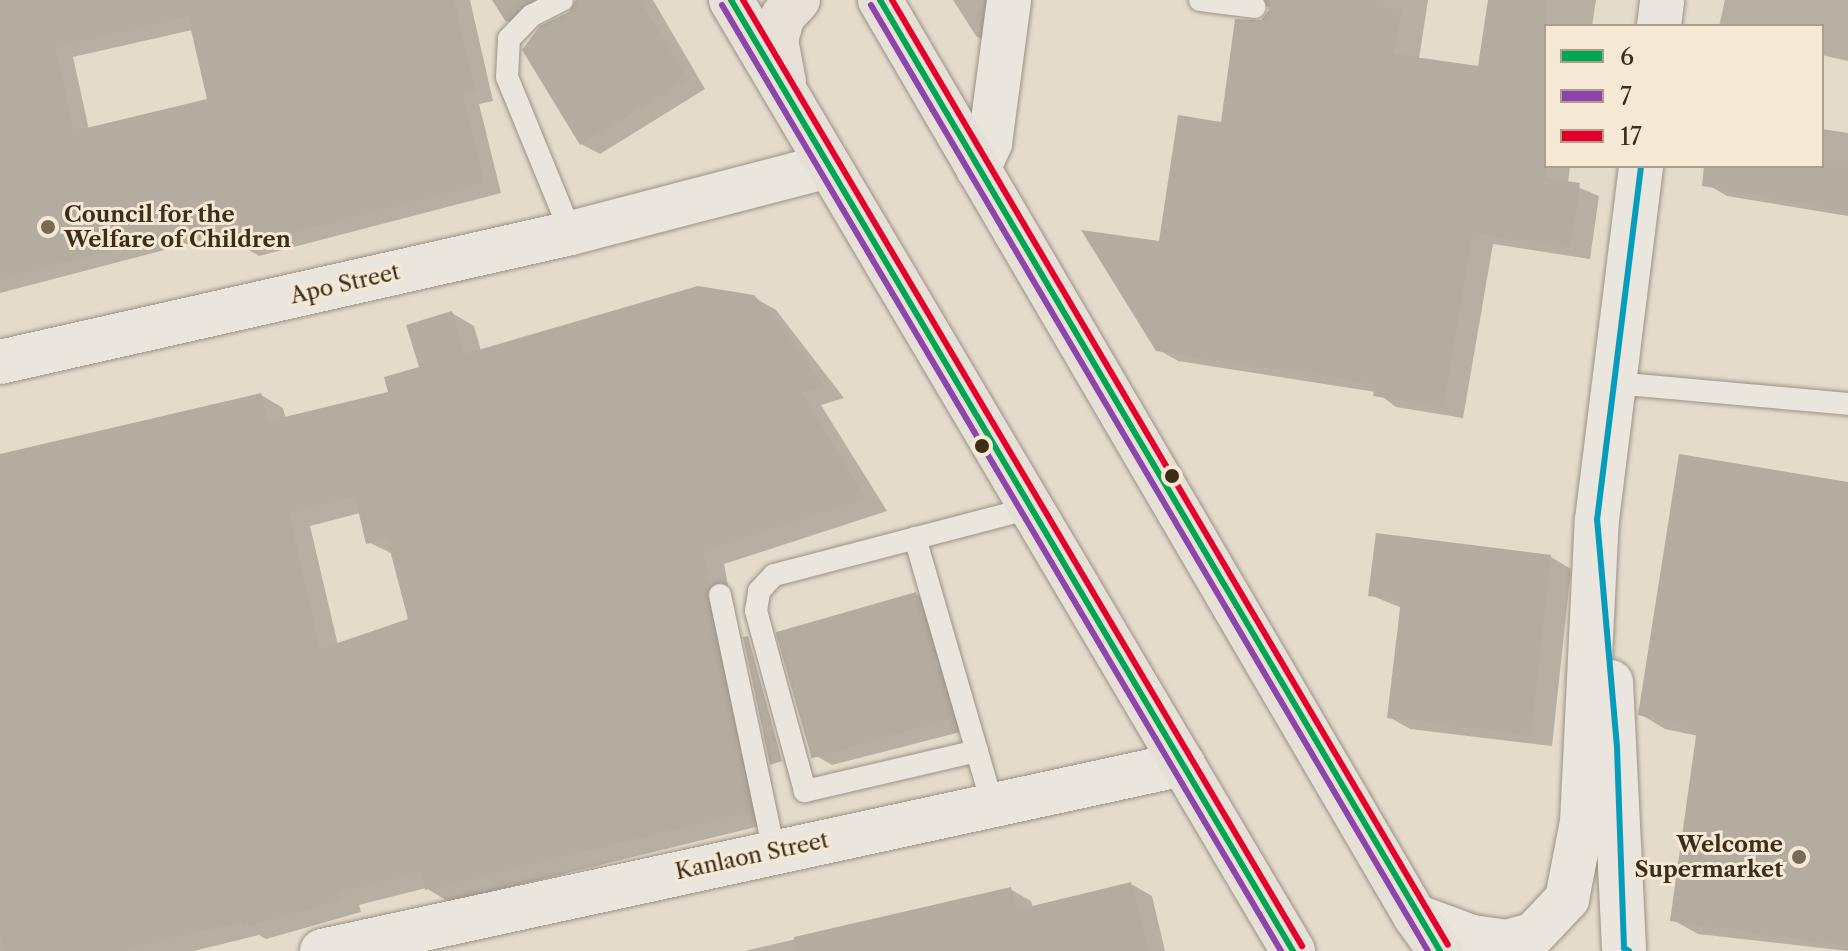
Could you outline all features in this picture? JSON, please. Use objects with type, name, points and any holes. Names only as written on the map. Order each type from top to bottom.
[{"type":"main road","points":[[731,0],[1293,951]]},
{"type":"main road","points":[[793,106],[776,40],[783,16],[798,0]]},
{"type":"main road","points":[[860,0],[890,17],[1415,916],[1440,951]]},
{"type":"street","points":[[978,169],[990,143],[1009,0]]},
{"type":"street","points":[[1659,24],[1662,0]]},
{"type":"street","name":"Apo Street","points":[[0,362],[571,233],[828,166]]},
{"type":"street","points":[[1415,916],[1472,937],[1506,942],[1533,935],[1567,899],[1582,822],[1597,520],[1641,168]]},
{"type":"street","points":[[1597,520],[1617,747],[1626,950]]},
{"type":"street","name":"Kanlaon Street","points":[[322,951],[992,803],[1183,764]]},
{"type":"lane","points":[[562,0],[532,15],[509,39],[507,77],[571,233]]},
{"type":"lane","points":[[1200,0],[1255,7]]},
{"type":"lane","points":[[1614,383],[1848,404]]},
{"type":"lane","points":[[977,751],[815,793],[800,785],[756,611],[759,591],[774,575],[1031,508]]},
{"type":"lane","points":[[915,538],[992,803]]},
{"type":"lane","points":[[720,595],[774,851]]},
{"type":"building","points":[[0,0],[454,0],[475,91],[462,94],[484,183],[239,247],[232,218],[0,279]],"holes":[[[188,17],[207,99],[74,131],[55,47]]]},
{"type":"building","points":[[492,0],[531,0],[506,22]]},
{"type":"building","points":[[576,0],[640,0],[688,79],[580,145],[522,50],[540,26],[569,12]]},
{"type":"building","points":[[1267,0],[1376,0],[1375,5],[1402,11],[1394,54],[1478,66],[1488,0],[1546,0],[1544,168],[1546,178],[1580,183],[1570,248],[1473,233],[1443,407],[1373,396],[1375,384],[1156,351],[1081,230],[1159,241],[1178,115],[1221,122],[1235,19],[1261,20],[1269,10]]},
{"type":"building","points":[[1848,166],[1848,210],[1702,186],[1704,168]]},
{"type":"building","points":[[698,286],[754,295],[784,329],[824,386],[801,392],[866,498],[703,552],[710,585],[706,598],[751,811],[425,890],[421,872],[338,893],[340,900],[242,928],[241,922],[117,951],[5,951],[0,929],[0,454],[261,393],[268,421],[388,392],[384,377],[419,367],[406,325],[452,311],[464,354]],"holes":[[[355,497],[366,544],[387,539],[408,619],[320,649],[289,513]]]},
{"type":"building","points":[[1679,454],[1848,482],[1848,946],[1670,921],[1697,729],[1638,715]]},
{"type":"building","points":[[1376,533],[1551,555],[1531,735],[1387,718],[1401,600],[1368,596]]},
{"type":"building","points":[[916,592],[952,718],[812,758],[776,632]]},
{"type":"building","points":[[748,636],[782,761],[770,765],[743,637]]},
{"type":"building","points":[[1131,882],[1148,951],[796,951],[794,937],[1011,887],[1016,910]]},
{"type":"transit line","name":"6","points":[[731,0],[1293,951]]},
{"type":"transit line","name":"17","points":[[743,0],[1302,946]]},
{"type":"transit line","name":"6","points":[[880,0],[1440,951]]},
{"type":"transit line","name":"17","points":[[892,0],[1448,945]]},
{"type":"transit line","name":"7","points":[[722,5],[1281,951]]},
{"type":"transit line","name":"7","points":[[871,5],[1428,951]]},
{"type":"transit line","points":[[1629,951],[1624,948],[1617,747],[1597,520],[1641,168]]},
{"type":"place","name":"Council for the Welfare of Children","points":[[48,227]]},
{"type":"place","name":"Welcome Supermarket","points":[[1799,857]]}]
